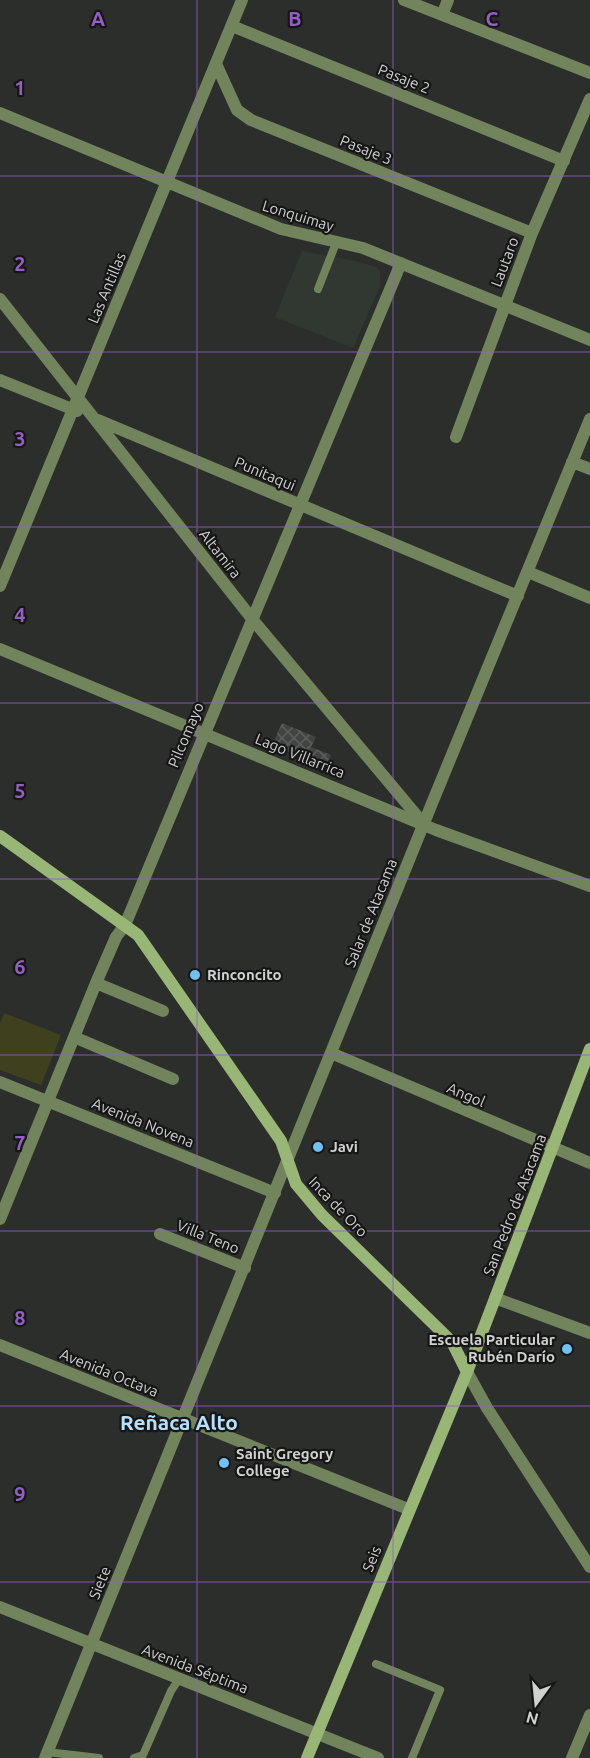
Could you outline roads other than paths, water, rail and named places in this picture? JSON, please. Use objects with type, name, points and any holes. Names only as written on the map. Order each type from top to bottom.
[{"type":"street","name":"Las Antillas","points":[[0,586],[217,66],[242,0]]},
{"type":"street","points":[[404,0],[590,73]]},
{"type":"street","points":[[442,15],[448,0]]},
{"type":"street","name":"Pasaje 2","points":[[232,26],[564,160]]},
{"type":"street","name":"Pasaje 3","points":[[217,66],[237,110],[245,117],[532,233]]},
{"type":"street","name":"Lautaro","points":[[456,437],[532,233],[590,99]]},
{"type":"street","name":"Lonquimay","points":[[0,113],[281,230],[363,248],[590,340]]},
{"type":"street","name":"Pilcomayo","points":[[0,1219],[96,983],[116,937],[125,925],[203,733],[253,620],[401,263]]},
{"type":"street","points":[[0,299],[74,404]]},
{"type":"street","name":"Punitaqui","points":[[0,380],[74,404],[96,419],[518,596]]},
{"type":"street","name":"Altamira","points":[[96,419],[253,620],[423,823]]},
{"type":"street","name":"Salar de Atacama","points":[[182,1419],[423,823],[590,419]]},
{"type":"street","points":[[572,462],[590,470]]},
{"type":"street","points":[[528,572],[590,598]]},
{"type":"street","name":"Lago Villarrica","points":[[0,649],[423,823],[590,886]]},
{"type":"street","name":"Inca de Oro","points":[[0,836],[138,935],[282,1141],[296,1184],[322,1215],[452,1342],[487,1408],[590,1567]]},
{"type":"street","points":[[96,983],[163,1011]]},
{"type":"street","points":[[74,1037],[173,1079]]},
{"type":"street","name":"San Pedro de Atacama","points":[[467,1372],[590,1049]]},
{"type":"street","name":"Angol","points":[[331,1053],[590,1164]]},
{"type":"street","name":"Avenida Novena","points":[[0,1082],[275,1193]]},
{"type":"street","name":"Villa Teno","points":[[160,1234],[245,1268]]},
{"type":"street","points":[[495,1298],[590,1333]]},
{"type":"street","name":"Avenida Octava","points":[[0,1345],[408,1509]]},
{"type":"street","name":"Seis","points":[[307,1758],[408,1509],[467,1372]]},
{"type":"street","name":"Siete","points":[[46,1755],[182,1419]]},
{"type":"street","name":"Avenida Séptima","points":[[0,1607],[378,1758]]},
{"type":"street","points":[[572,1758],[590,1715]]},
{"type":"lane","points":[[318,289],[336,243]]},
{"type":"lane","points":[[376,1664],[440,1690],[412,1758]]},
{"type":"lane","points":[[134,1758],[143,1755],[171,1691],[180,1679]]},
{"type":"lane","points":[[46,1755],[99,1758]]},
{"type":"place","name":"Rinconcito","points":[[195,975]]},
{"type":"place","name":"Javi","points":[[318,1147]]},
{"type":"place","name":"Escuela Particular Rubén Darío","points":[[567,1349]]},
{"type":"place","name":"Saint Gregory College","points":[[224,1463]]},
{"type":"district","name":"Reñaca Alto","points":[[179,1423]]}]
